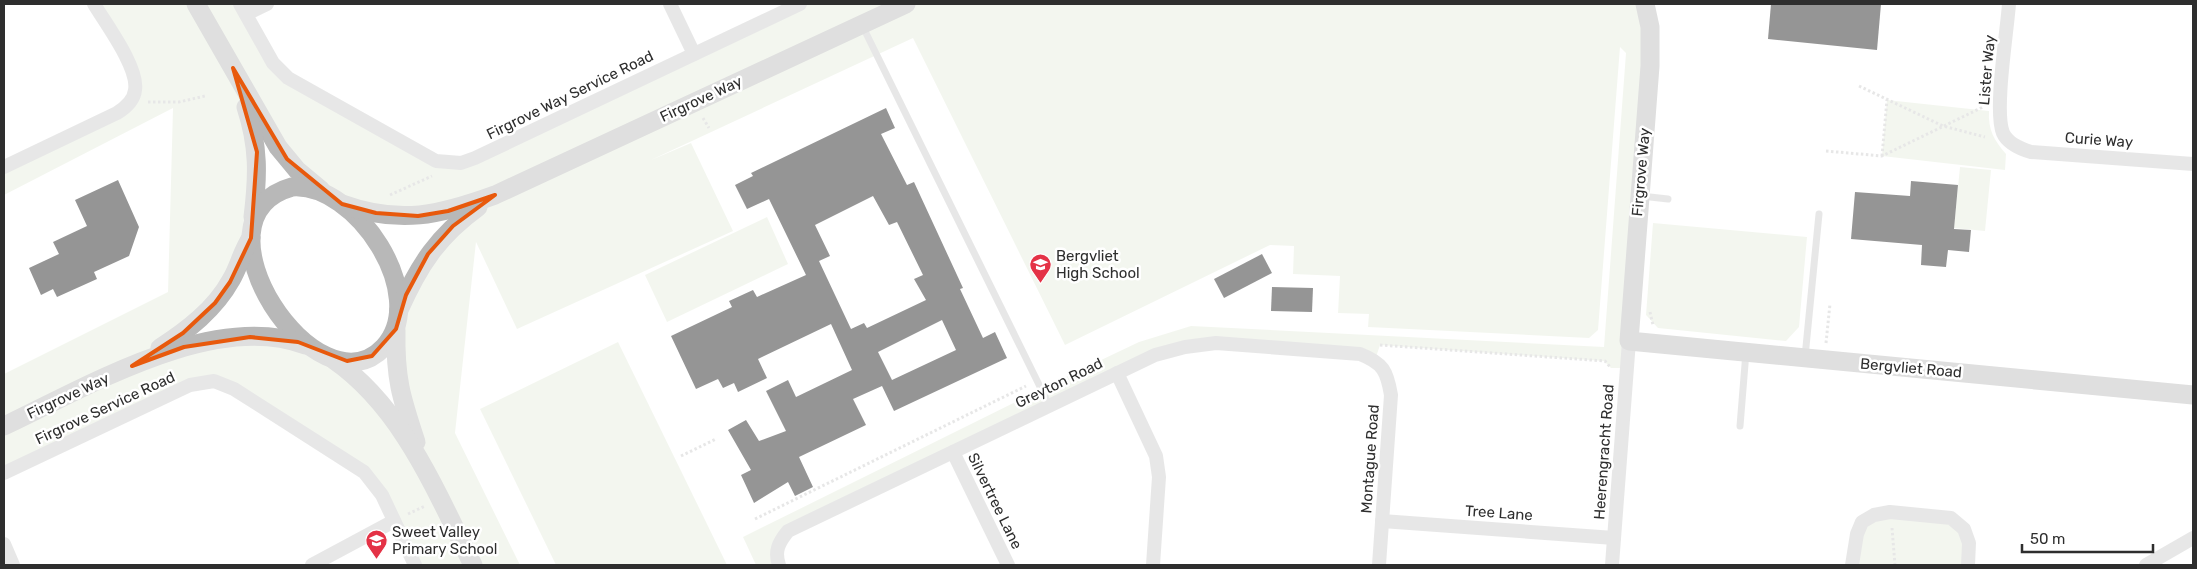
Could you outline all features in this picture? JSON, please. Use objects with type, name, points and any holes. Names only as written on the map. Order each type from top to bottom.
[{"type":"street","points":[[4,166],[116,113],[126,107],[132,99],[135,90],[134,78],[129,64],[94,4]]},
{"type":"street","points":[[196,4],[283,154],[297,170],[357,217],[378,245],[394,281],[399,310],[396,329],[395,362],[398,387],[431,480]]},
{"type":"street","points":[[243,9],[267,4]]},
{"type":"street","points":[[670,4],[694,54]]},
{"type":"street","name":"Firgrove Way Service Road","points":[[243,9],[279,70],[288,78],[436,160],[461,163],[800,4]]},
{"type":"street","name":"Firgrove Way","points":[[342,204],[376,213],[418,216],[448,211],[495,194],[906,4]]},
{"type":"street","name":"Firgrove Way","points":[[1629,341],[1650,66],[1650,27],[1645,4]]},
{"type":"street","name":"Lister Way","points":[[2006,138],[1999,118],[2009,4]]},
{"type":"street","points":[[233,68],[251,124],[257,152],[258,170],[251,231],[257,268],[269,299],[289,328],[311,348],[332,359],[355,375],[378,398],[431,480],[473,565]]},
{"type":"street","name":"Curie Way","points":[[2006,138],[2016,146],[2031,152],[2193,164]]},
{"type":"street","points":[[251,231],[260,205],[278,192],[300,187],[324,192]]},
{"type":"street","name":"Firgrove Way","points":[[399,310],[420,265],[436,244],[464,217],[495,194]]},
{"type":"street","name":"Firgrove Way","points":[[132,366],[182,333],[215,304],[230,282],[251,231]]},
{"type":"street","points":[[332,359],[353,361],[372,356],[386,345],[396,329]]},
{"type":"street","name":"Firgrove Way","points":[[4,426],[132,366],[184,347],[236,337],[278,338],[311,348]]},
{"type":"street","name":"Bergvliet Road","points":[[1629,341],[2193,395]]},
{"type":"street","name":"Heerengracht Road","points":[[1612,565],[1629,341]]},
{"type":"street","name":"Greyton Road","points":[[779,565],[776,551],[780,540],[788,531],[1155,355],[1185,347],[1216,343],[1360,354],[1375,360]]},
{"type":"street","name":"Montague Road","points":[[1375,360],[1387,375],[1391,394],[1379,565]]},
{"type":"street","points":[[1117,373],[1156,456],[1159,477],[1153,565]]},
{"type":"street","name":"Firgrove Service Road","points":[[4,473],[190,385],[206,381],[222,384],[364,472],[382,495],[394,521]]},
{"type":"street","name":"Silvertree Lane","points":[[953,452],[1008,565]]},
{"type":"street","points":[[1852,565],[1856,534],[1862,522],[1874,515],[1890,512],[1951,518],[1964,529],[1970,543],[1968,565]]},
{"type":"street","points":[[312,565],[394,521],[415,565]]},
{"type":"street","name":"Tree Lane","points":[[1382,521],[1614,538]]},
{"type":"street","points":[[2146,565],[2193,538]]},
{"type":"street","points":[[4,544],[13,565]]},
{"type":"lane","points":[[862,24],[1049,405]]},
{"type":"lane","points":[[1639,196],[1668,199]]},
{"type":"lane","points":[[1805,357],[1819,214]]},
{"type":"lane","points":[[1740,426],[1746,352]]},
{"type":"path","points":[[1860,86],[1943,126],[1985,137]]},
{"type":"path","points":[[132,99],[152,103],[179,102],[204,96]]},
{"type":"path","points":[[1882,156],[1887,100]]},
{"type":"path","points":[[1826,150],[1882,156],[1983,108]]},
{"type":"path","points":[[702,115],[709,128]]},
{"type":"path","points":[[390,195],[437,174],[448,162]]},
{"type":"path","points":[[1825,360],[1830,304]]},
{"type":"path","points":[[1379,345],[1604,361],[1611,368]]},
{"type":"path","points":[[755,519],[1037,380]]},
{"type":"path","points":[[681,456],[716,439]]},
{"type":"path","points":[[1890,512],[1895,565]]},
{"type":"highlighted area","points":[[233,68],[287,159],[342,204],[376,213],[418,216],[448,211],[495,195],[453,226],[428,254],[406,295],[396,329],[372,356],[347,361],[298,342],[250,337],[184,347],[132,366],[183,333],[215,303],[230,282],[251,238],[257,152]]},
{"type":"green space","points":[[94,4],[240,4],[273,63],[436,160],[461,163],[800,4],[1645,4],[1626,368],[1611,368],[1604,361],[1380,345],[1375,360],[1185,347],[788,531],[779,565],[756,565],[743,537],[1139,342],[1191,326],[1604,347],[1626,53],[1620,47],[1598,330],[1589,338],[1368,327],[1369,314],[1338,313],[1340,276],[1293,274],[1294,246],[1270,245],[1065,345],[913,38],[651,160],[691,143],[733,231],[517,329],[476,242],[455,433],[520,565],[415,565],[373,482],[214,381],[4,473],[4,374],[168,292],[173,108],[4,195],[4,167],[117,113],[135,89]],"holes":[[[263,122],[342,204],[448,211],[453,226],[396,329],[404,436],[332,359],[236,337],[163,346],[236,271],[258,170]]]},
{"type":"green space","points":[[1887,100],[1989,111],[1993,134],[2006,154],[2005,170],[1882,156]]},
{"type":"green space","points":[[1960,167],[1991,170],[1985,231],[1954,228]]},
{"type":"green space","points":[[767,217],[788,264],[667,322],[645,275]]},
{"type":"green space","points":[[1653,223],[1807,237],[1799,327],[1786,341],[1658,328],[1646,315]]},
{"type":"green space","points":[[618,342],[727,565],[556,565],[480,409]]},
{"type":"green space","points":[[1874,515],[1951,518],[1964,529],[1968,565],[1852,565],[1853,550]]},
{"type":"building","points":[[1771,4],[1881,4],[1877,50],[1768,39]]},
{"type":"building","points":[[886,108],[895,128],[881,134],[907,185],[914,182],[963,288],[960,289],[983,338],[995,332],[1007,358],[894,411],[882,386],[853,399],[866,425],[799,457],[813,487],[795,496],[788,482],[754,503],[741,475],[751,470],[728,430],[746,420],[759,441],[786,431],[766,391],[788,380],[796,397],[852,370],[831,324],[758,359],[767,378],[738,392],[734,383],[723,388],[718,379],[696,389],[671,336],[732,307],[729,301],[753,290],[757,297],[806,275],[769,199],[747,209],[735,185],[753,176],[751,173]],"holes":[[[873,196],[889,225],[897,222],[923,275],[914,279],[926,300],[867,328],[864,323],[851,329],[819,261],[830,256],[815,225]],[[942,320],[956,350],[892,380],[878,352]]]},
{"type":"building","points":[[118,180],[139,227],[129,256],[94,272],[97,279],[57,297],[53,289],[41,295],[29,268],[59,254],[53,242],[87,226],[75,200]]},
{"type":"building","points":[[1911,181],[1958,185],[1954,229],[1971,230],[1969,252],[1948,250],[1946,267],[1921,265],[1922,245],[1851,239],[1855,192],[1910,196]]},
{"type":"building","points":[[1262,254],[1272,273],[1224,298],[1214,279]]},
{"type":"building","points":[[1272,287],[1313,288],[1312,312],[1271,311]]},
{"type":"place","name":"Bergvliet High School","points":[[1040,284]]},
{"type":"place","name":"Sweet Valley Primary School","points":[[376,560]]}]
